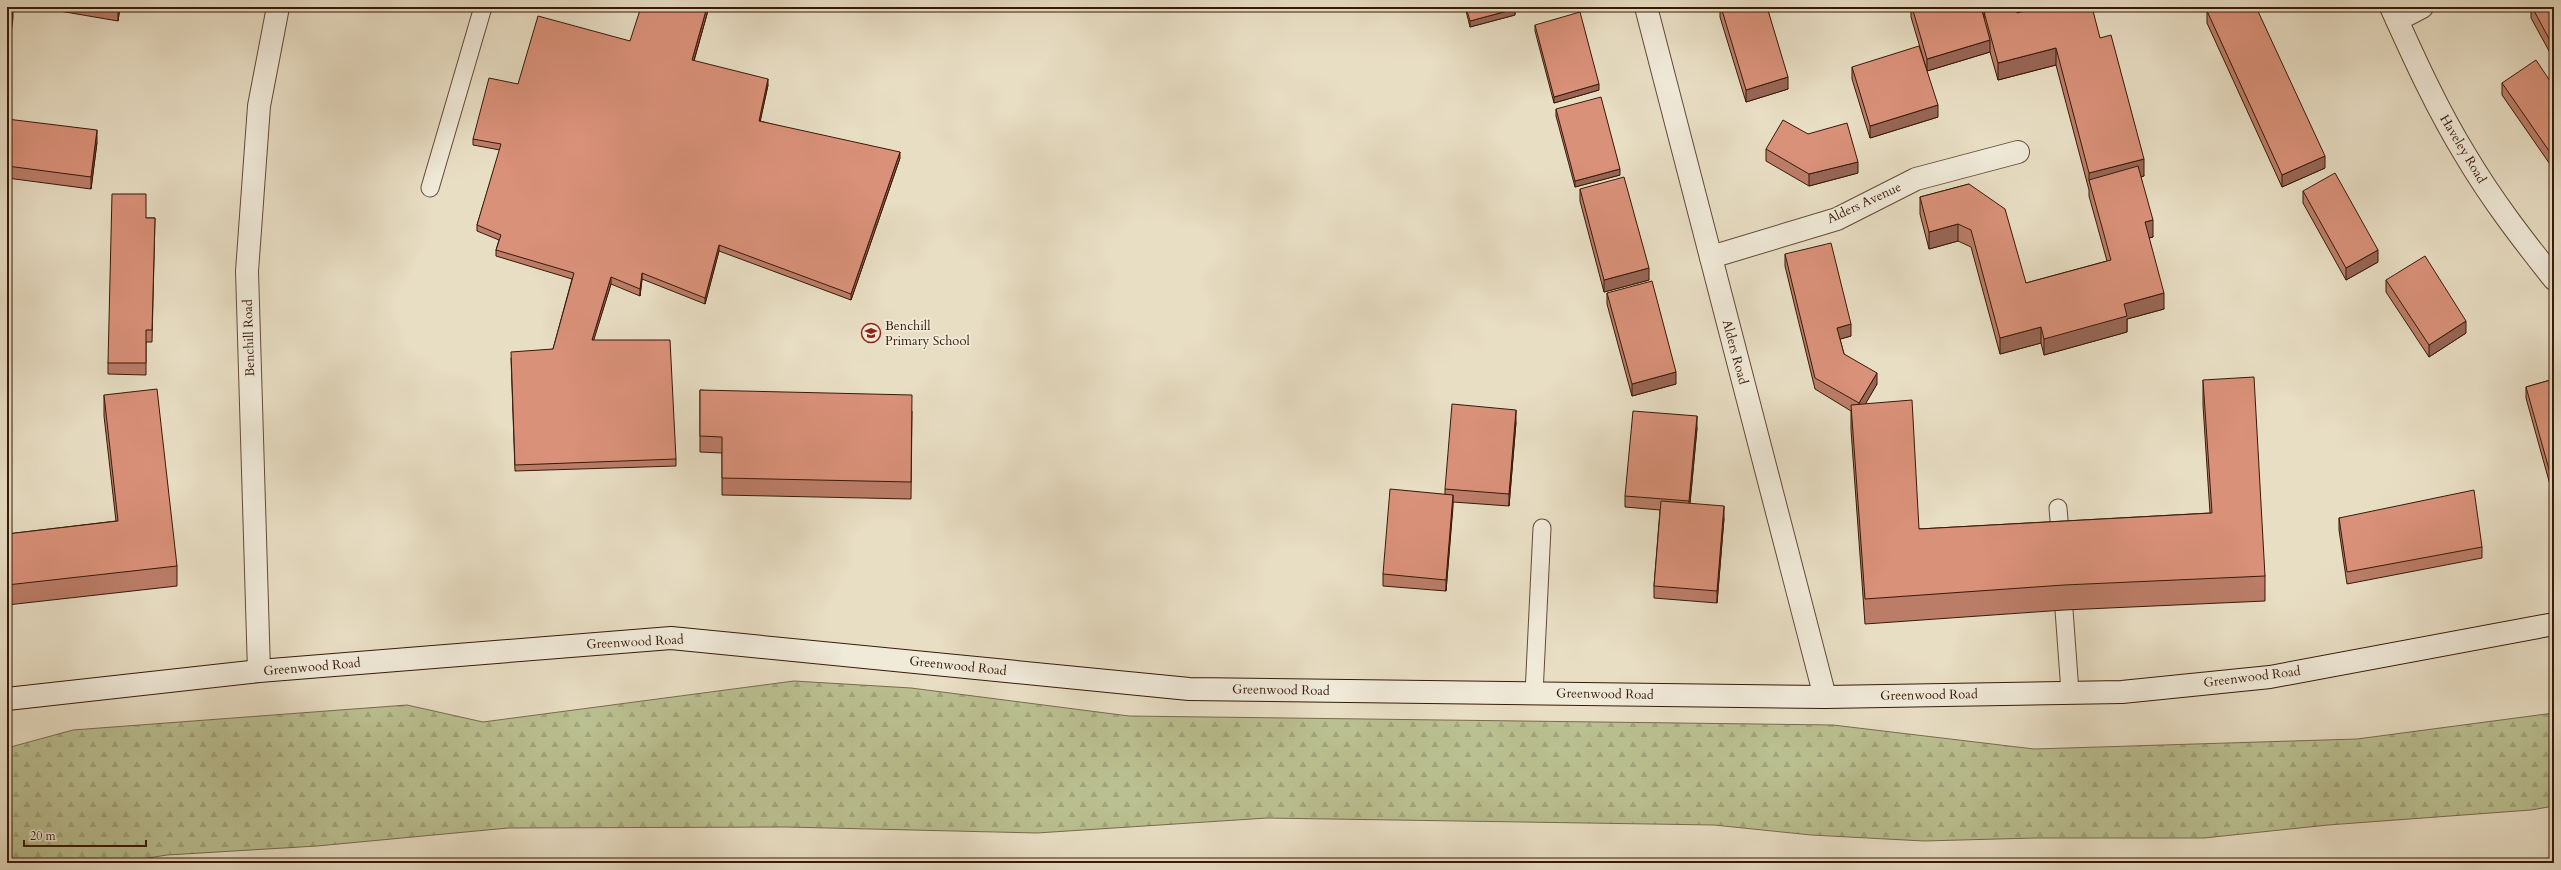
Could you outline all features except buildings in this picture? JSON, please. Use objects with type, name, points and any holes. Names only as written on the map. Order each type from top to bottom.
[{"type":"street","name":"Benchill Road","points":[[259,671],[247,271],[259,106],[278,7]]},
{"type":"street","name":"Alders Road","points":[[1646,7],[1825,697]]},
{"type":"street","points":[[2394,13],[2422,7]]},
{"type":"street","name":"Haveley Road","points":[[2394,13],[2435,102],[2466,157],[2512,226],[2554,280]]},
{"type":"street","name":"Alders Avenue","points":[[1710,257],[1837,219],[1916,178],[2018,152]]},
{"type":"street","name":"Greenwood Road","points":[[7,699],[259,671],[671,638],[1189,689],[1825,697],[2122,692],[2270,677],[2554,624]]},
{"type":"lane","points":[[430,188],[483,7]]},
{"type":"lane","points":[[2058,508],[2061,546]]},
{"type":"lane","points":[[1534,694],[1542,528]]},
{"type":"lane","points":[[2064,610],[2070,692]]},
{"type":"green space","points":[[794,681],[911,688],[1129,716],[1833,725],[2034,749],[2357,739],[2554,713],[2554,806],[2531,810],[2328,825],[2204,838],[2034,838],[1924,841],[1811,835],[1714,825],[1267,818],[1037,833],[787,827],[508,828],[317,846],[167,855],[116,863],[7,863],[7,748],[73,730],[407,705],[483,722]]},
{"type":"place","name":"Benchill Primary School","points":[[871,333]]}]
